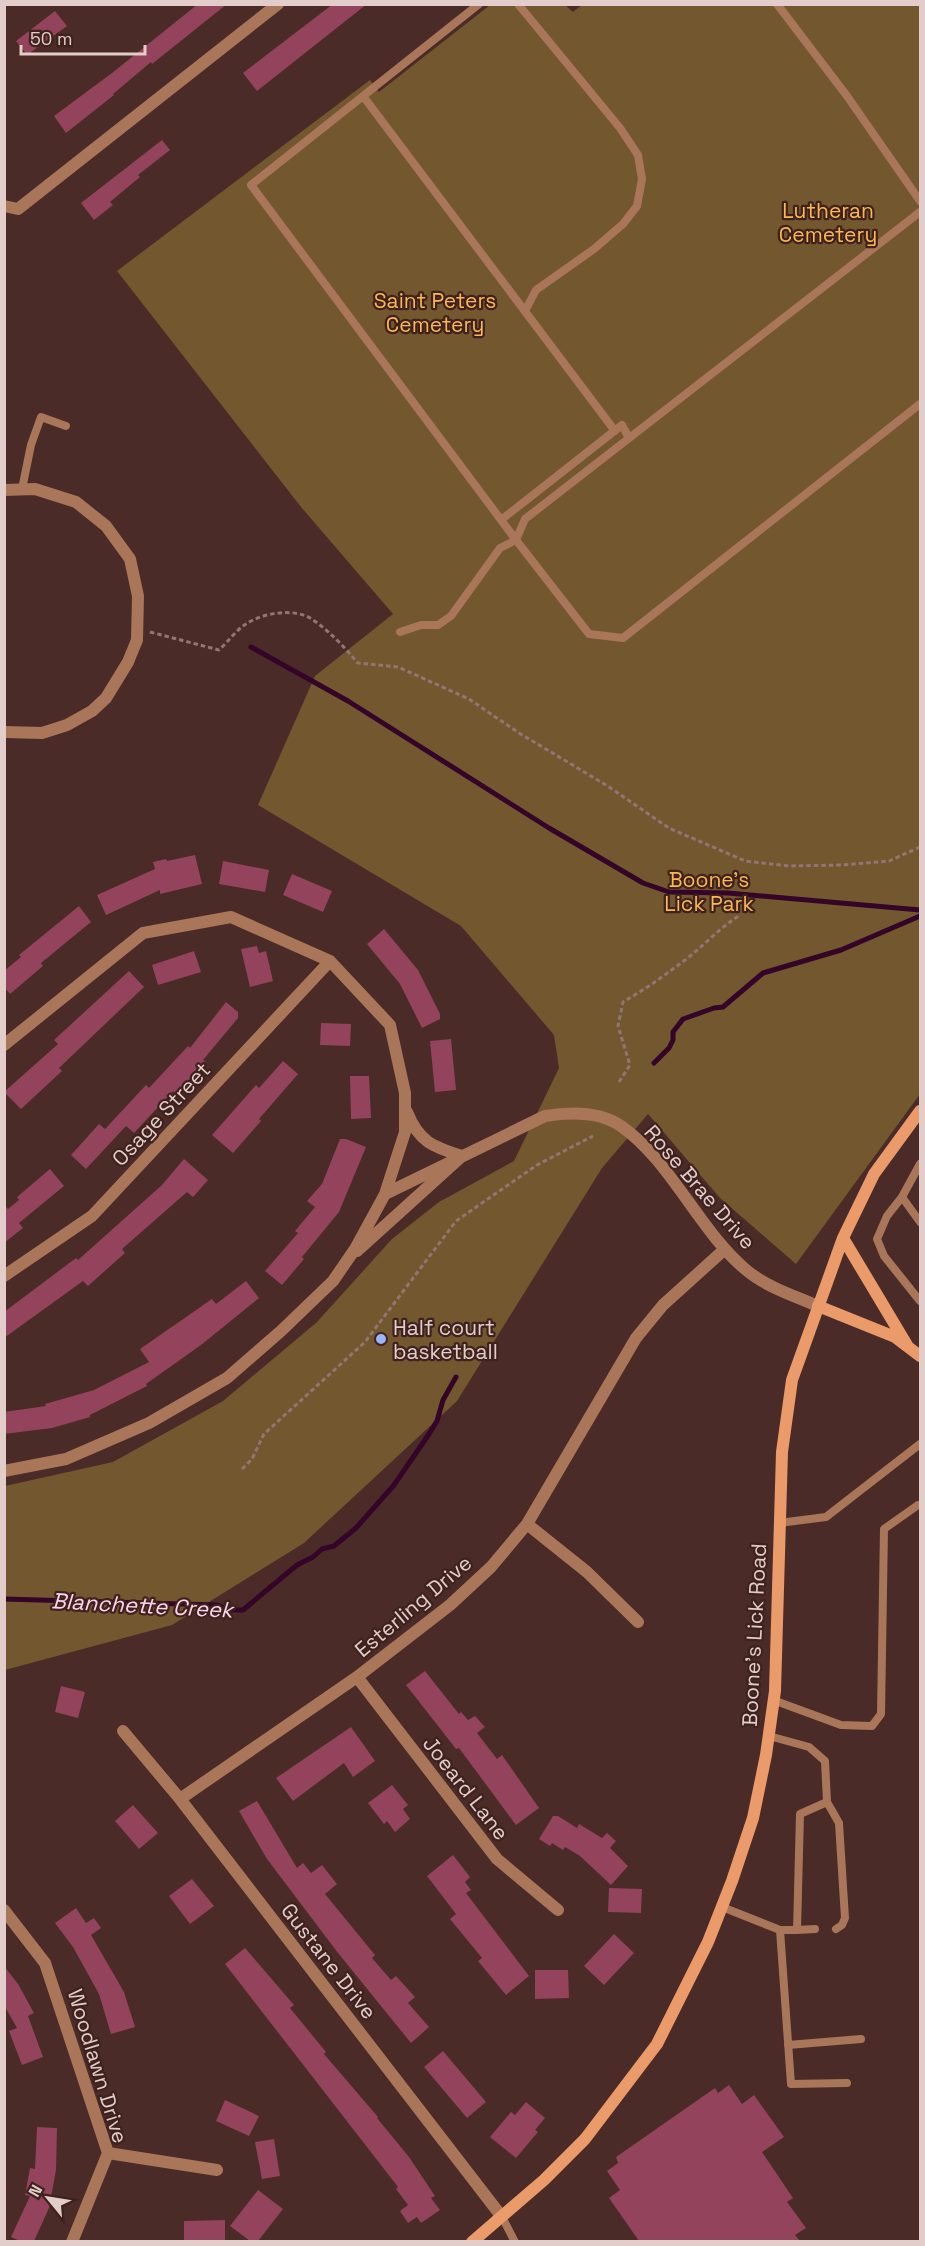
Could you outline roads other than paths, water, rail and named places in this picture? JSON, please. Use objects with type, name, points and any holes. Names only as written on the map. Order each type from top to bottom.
[{"type":"street","points":[[4,206],[18,209],[278,4]]},
{"type":"street","points":[[4,490],[35,489],[76,502],[106,526],[130,559],[138,596],[137,640],[128,662],[106,698],[92,711],[67,725],[42,733],[4,732]]},
{"type":"street","points":[[4,1045],[143,933],[231,917],[330,961],[390,1025],[405,1093],[405,1131],[385,1194],[333,1281],[281,1331],[227,1378],[149,1424],[66,1459],[4,1471]]},
{"type":"street","name":"Osage Street","points":[[4,1276],[92,1216],[330,961]]},
{"type":"street","points":[[405,1105],[416,1131],[425,1141],[439,1149],[462,1156]]},
{"type":"street","name":"Rose Brae Drive","points":[[385,1194],[545,1116],[567,1112],[603,1118],[620,1126],[645,1147],[725,1249],[744,1268],[766,1285],[818,1306]]},
{"type":"street","name":"Boone's Lick Road","points":[[472,2241],[544,2180],[585,2139],[657,2044],[684,1994],[722,1907],[753,1818],[769,1736],[773,1700],[782,1452],[792,1380],[843,1238],[874,1174],[918,1118]]},
{"type":"street","points":[[348,1258],[462,1156]]},
{"type":"street","points":[[843,1238],[907,1345]]},
{"type":"street","name":"Esterling Drive","points":[[180,1799],[357,1677],[450,1605],[491,1567],[527,1524],[636,1338],[663,1305],[725,1249]]},
{"type":"street","points":[[818,1306],[895,1337],[920,1354]]},
{"type":"street","points":[[527,1524],[587,1572],[638,1622]]},
{"type":"street","name":"Joeard Lane","points":[[357,1677],[497,1859],[558,1910]]},
{"type":"street","name":"Gustane Drive","points":[[123,1731],[180,1799],[502,2217]]},
{"type":"street","name":"Woodlawn Drive","points":[[4,1910],[45,1963],[108,2153],[72,2241]]},
{"type":"street","points":[[108,2153],[217,2170]]},
{"type":"lane","points":[[479,4],[251,185],[589,634],[623,638],[921,404]]},
{"type":"lane","points":[[518,4],[620,128],[638,155],[642,179],[637,206],[623,224],[594,249],[536,290],[525,311]]},
{"type":"lane","points":[[777,4],[847,96],[921,201]]},
{"type":"lane","points":[[363,96],[615,431]]},
{"type":"lane","points":[[400,632],[421,625],[438,625],[451,616],[500,548],[516,540],[525,519],[921,212]]},
{"type":"lane","points":[[22,489],[31,446],[41,417],[66,426]]},
{"type":"lane","points":[[501,520],[622,425],[629,438]]},
{"type":"lane","points":[[921,1164],[902,1197],[887,1216],[877,1239],[885,1256],[921,1301]]},
{"type":"lane","points":[[902,1197],[921,1222]]},
{"type":"lane","points":[[779,1522],[826,1517],[921,1444]]},
{"type":"lane","points":[[773,1700],[841,1725],[872,1726],[881,1714],[884,1529],[921,1505]]},
{"type":"lane","points":[[769,1736],[809,1747],[825,1761],[827,1802],[839,1823],[845,1917],[842,1925],[836,1929]]},
{"type":"lane","points":[[797,1929],[800,1814],[827,1802]]},
{"type":"lane","points":[[722,1907],[780,1930],[815,1929]]},
{"type":"lane","points":[[780,1930],[791,2084],[847,2083]]},
{"type":"lane","points":[[789,2045],[861,2039]]},
{"type":"lane","points":[[502,2217],[515,2241]]},
{"type":"waterway","points":[[251,647],[348,701],[549,828],[643,883],[669,892],[728,893],[920,910]]},
{"type":"waterway","name":"Blanchette Creek","points":[[654,1063],[669,1048],[673,1040],[673,1032],[683,1019],[723,1007],[763,973],[841,950],[920,916]]},
{"type":"waterway","name":"Blanchette Creek","points":[[4,1599],[217,1605],[231,1610],[243,1610],[297,1565],[313,1557],[322,1549],[334,1546],[356,1528],[394,1485],[427,1437],[437,1421],[443,1400],[456,1377]]},
{"type":"place","name":"Half court basketball","points":[[381,1339]]},
{"type":"park label","name":"Lutheran Cemetery","points":[[828,222]]},
{"type":"park label","name":"Saint Peters Cemetery","points":[[435,312]]},
{"type":"park label","name":"Boone's Lick Park","points":[[709,891]]}]
